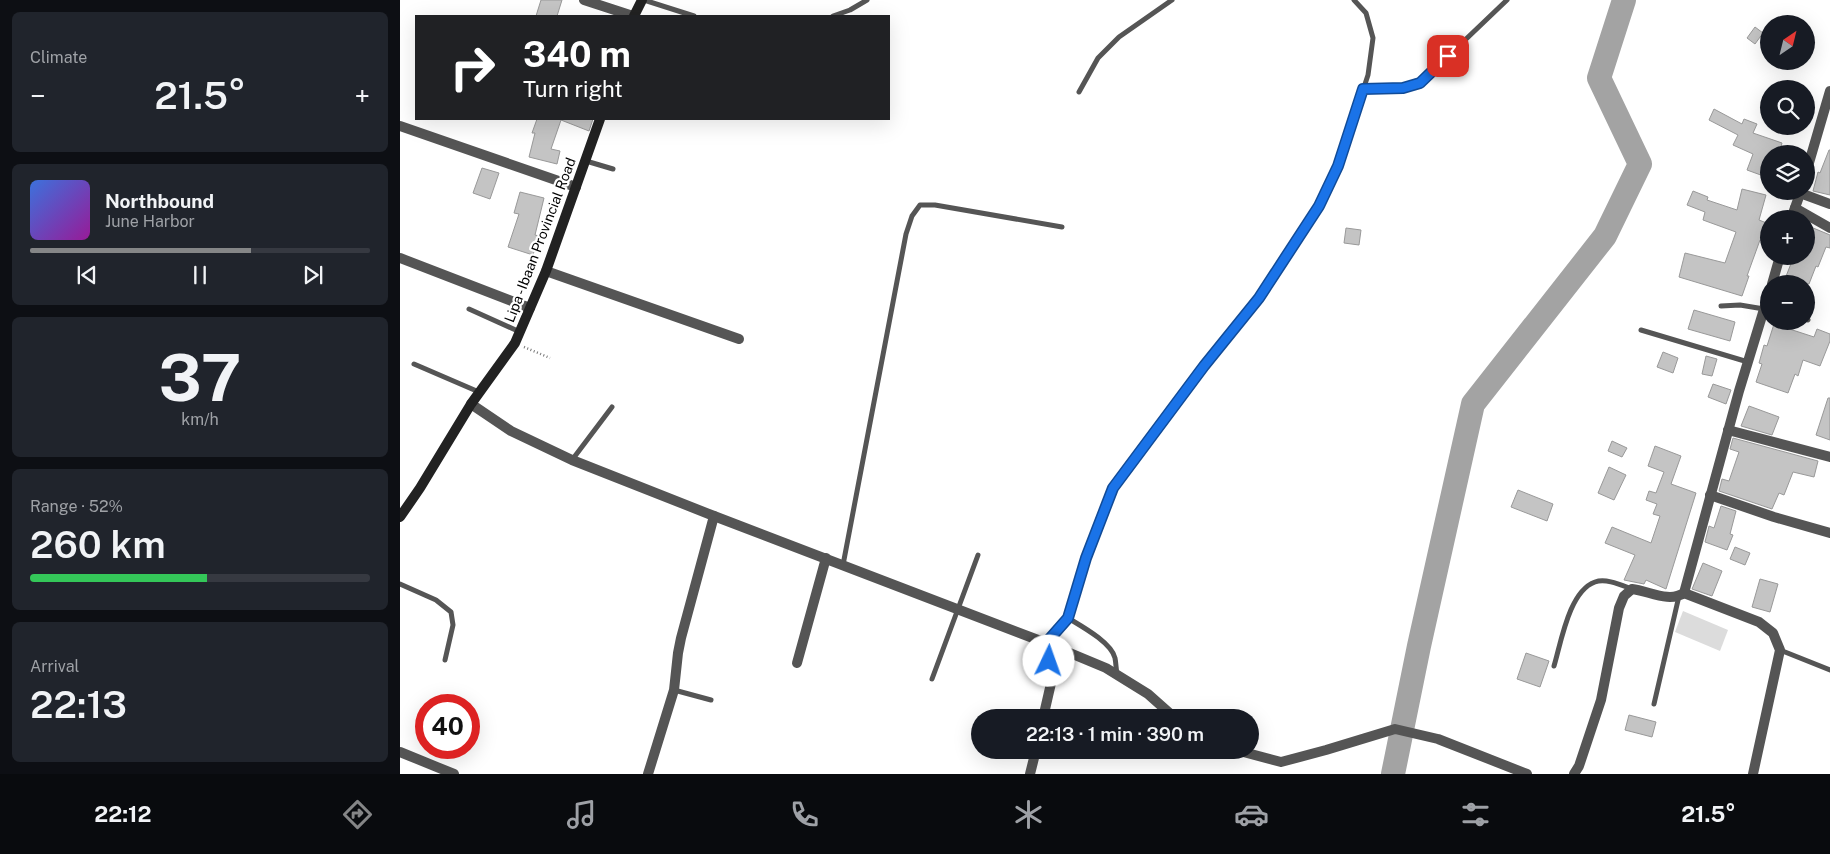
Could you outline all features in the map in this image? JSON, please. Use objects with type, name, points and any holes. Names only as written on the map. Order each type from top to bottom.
[{"type":"main road","points":[[634,15],[643,0]]},
{"type":"main road","name":"Lipa - Ibaan Provincial Road","points":[[400,517],[420,488],[471,404],[515,343],[546,271],[600,120]]},
{"type":"street","points":[[584,0],[630,15]]},
{"type":"street","points":[[1814,145],[1830,91]]},
{"type":"street","points":[[400,126],[576,187]]},
{"type":"street","points":[[1815,198],[1830,204]]},
{"type":"street","points":[[1798,200],[1795,208],[1830,228]]},
{"type":"street","points":[[400,258],[530,308]]},
{"type":"street","points":[[546,271],[739,339]]},
{"type":"street","points":[[1682,595],[1728,430],[1760,325]]},
{"type":"street","points":[[471,404],[512,431],[572,460],[714,516],[959,608],[1106,668],[1148,694],[1166,709]]},
{"type":"street","points":[[1728,430],[1830,457]]},
{"type":"street","points":[[1710,495],[1774,517],[1830,533]]},
{"type":"street","points":[[648,774],[674,690],[681,638],[714,516]]},
{"type":"street","points":[[797,663],[826,558]]},
{"type":"street","points":[[1574,774],[1579,766],[1601,700],[1619,608],[1624,596],[1632,589],[1666,597],[1682,595],[1759,622],[1773,633],[1780,650],[1754,774]]},
{"type":"street","points":[[1045,709],[1052,679],[1046,643]]},
{"type":"street","points":[[1259,756],[1281,762],[1395,729],[1438,739],[1527,774]]},
{"type":"street","points":[[400,752],[454,774]]},
{"type":"street","points":[[1030,774],[1034,759]]},
{"type":"lane","points":[[643,0],[691,15]]},
{"type":"lane","points":[[836,15],[850,10],[867,0]]},
{"type":"lane","points":[[1079,92],[1098,58],[1119,37],[1172,0]]},
{"type":"lane","points":[[1046,643],[1068,618],[1086,558],[1113,488],[1204,366],[1259,298],[1319,206],[1338,166],[1368,75],[1373,38],[1366,13],[1354,0]]},
{"type":"lane","points":[[1363,89],[1403,88],[1420,83],[1507,0]]},
{"type":"lane","points":[[585,161],[613,169]]},
{"type":"lane","points":[[844,565],[906,234],[912,216],[920,205],[935,205],[1062,227]]},
{"type":"lane","points":[[1721,306],[1760,306]]},
{"type":"lane","points":[[469,309],[520,332]]},
{"type":"lane","points":[[1640,330],[1748,362]]},
{"type":"lane","points":[[414,364],[480,392]]},
{"type":"lane","points":[[572,460],[612,407]]},
{"type":"lane","points":[[932,679],[978,555]]},
{"type":"lane","points":[[1554,666],[1572,605],[1583,589],[1596,582],[1612,582],[1632,589]]},
{"type":"lane","points":[[400,584],[436,600],[451,612],[453,625],[444,660]]},
{"type":"lane","points":[[1654,704],[1682,595]]},
{"type":"lane","points":[[1068,618],[1094,633],[1105,644],[1115,656],[1117,675]]},
{"type":"lane","points":[[1780,650],[1830,670]]},
{"type":"lane","points":[[674,690],[711,700]]},
{"type":"path","points":[[515,343],[550,358]]},
{"type":"shaded area","points":[[1683,611],[1728,630],[1720,651],[1675,632]]},
{"type":"building","points":[[541,0],[562,0],[557,15],[536,15]]},
{"type":"building","points":[[1755,27],[1760,31],[1760,37],[1755,44],[1747,38]]},
{"type":"building","points":[[1714,109],[1742,124],[1744,119],[1757,124],[1753,133],[1782,143],[1781,145],[1760,145],[1760,175],[1747,170],[1753,154],[1733,145],[1738,135],[1709,120]]},
{"type":"building","points":[[537,120],[561,120],[551,149],[560,151],[557,164],[529,157],[535,133],[532,133]]},
{"type":"building","points":[[561,120],[593,120],[589,131]]},
{"type":"building","points":[[1830,150],[1830,195],[1815,191],[1818,172],[1820,173]]},
{"type":"building","points":[[482,168],[499,173],[490,199],[473,193]]},
{"type":"building","points":[[1742,189],[1760,194],[1760,200],[1765,200],[1762,210],[1760,210],[1760,240],[1742,296],[1679,277],[1685,253],[1725,263],[1736,232],[1703,220],[1705,212],[1687,205],[1693,191],[1708,197],[1707,200],[1737,210]]},
{"type":"building","points":[[520,192],[544,198],[535,235],[539,236],[533,255],[508,247],[519,214],[514,213]]},
{"type":"building","points":[[1346,228],[1361,230],[1359,245],[1344,243]]},
{"type":"building","points":[[1815,229],[1830,235],[1830,248],[1826,247],[1812,275],[1787,275],[1790,265],[1815,265]]},
{"type":"building","points":[[1694,310],[1735,322],[1730,341],[1688,329]]},
{"type":"building","points":[[1817,329],[1830,334],[1830,341],[1820,366],[1803,360],[1798,376],[1795,374],[1788,393],[1756,382],[1762,364],[1759,363],[1764,345],[1767,346],[1772,330],[1792,330],[1814,337]]},
{"type":"building","points":[[1663,352],[1678,358],[1673,373],[1657,367]]},
{"type":"building","points":[[1706,356],[1717,359],[1712,376],[1702,374]]},
{"type":"building","points":[[1713,384],[1731,390],[1726,404],[1708,397]]},
{"type":"building","points":[[1828,398],[1830,398],[1830,440],[1816,435]]},
{"type":"building","points":[[1749,406],[1779,417],[1772,435],[1741,426]]},
{"type":"building","points":[[1733,438],[1818,461],[1814,477],[1793,472],[1784,495],[1779,493],[1772,509],[1719,491],[1722,479],[1729,481],[1739,452],[1730,449]]},
{"type":"building","points":[[1612,441],[1627,448],[1622,457],[1608,451]]},
{"type":"building","points":[[1655,446],[1681,456],[1671,484],[1696,493],[1666,589],[1646,580],[1644,584],[1624,580],[1635,555],[1605,543],[1612,527],[1651,543],[1660,516],[1653,514],[1657,504],[1646,500],[1649,491],[1656,493],[1664,472],[1648,466]]},
{"type":"building","points":[[1609,467],[1626,475],[1614,500],[1598,493]]},
{"type":"building","points":[[1518,490],[1553,504],[1547,521],[1511,507]]},
{"type":"building","points":[[1721,506],[1736,511],[1730,534],[1733,535],[1727,550],[1705,542],[1709,526],[1714,528]]},
{"type":"building","points":[[1735,547],[1750,553],[1745,565],[1730,559]]},
{"type":"building","points":[[1703,563],[1722,571],[1712,596],[1692,589]]},
{"type":"building","points":[[1760,579],[1778,584],[1770,612],[1752,607]]},
{"type":"building","points":[[1526,653],[1549,661],[1540,687],[1517,679]]},
{"type":"building","points":[[1629,715],[1656,722],[1652,737],[1625,730]]},
{"type":"waterway","points":[[1393,774],[1419,646],[1473,404],[1605,236],[1640,164],[1599,78],[1624,0]]},
{"type":"route","points":[[1049,661],[1046,643],[1068,618],[1086,558],[1113,488],[1204,366],[1259,298],[1319,206],[1338,166],[1363,89],[1403,88],[1420,83],[1448,56]]}]
